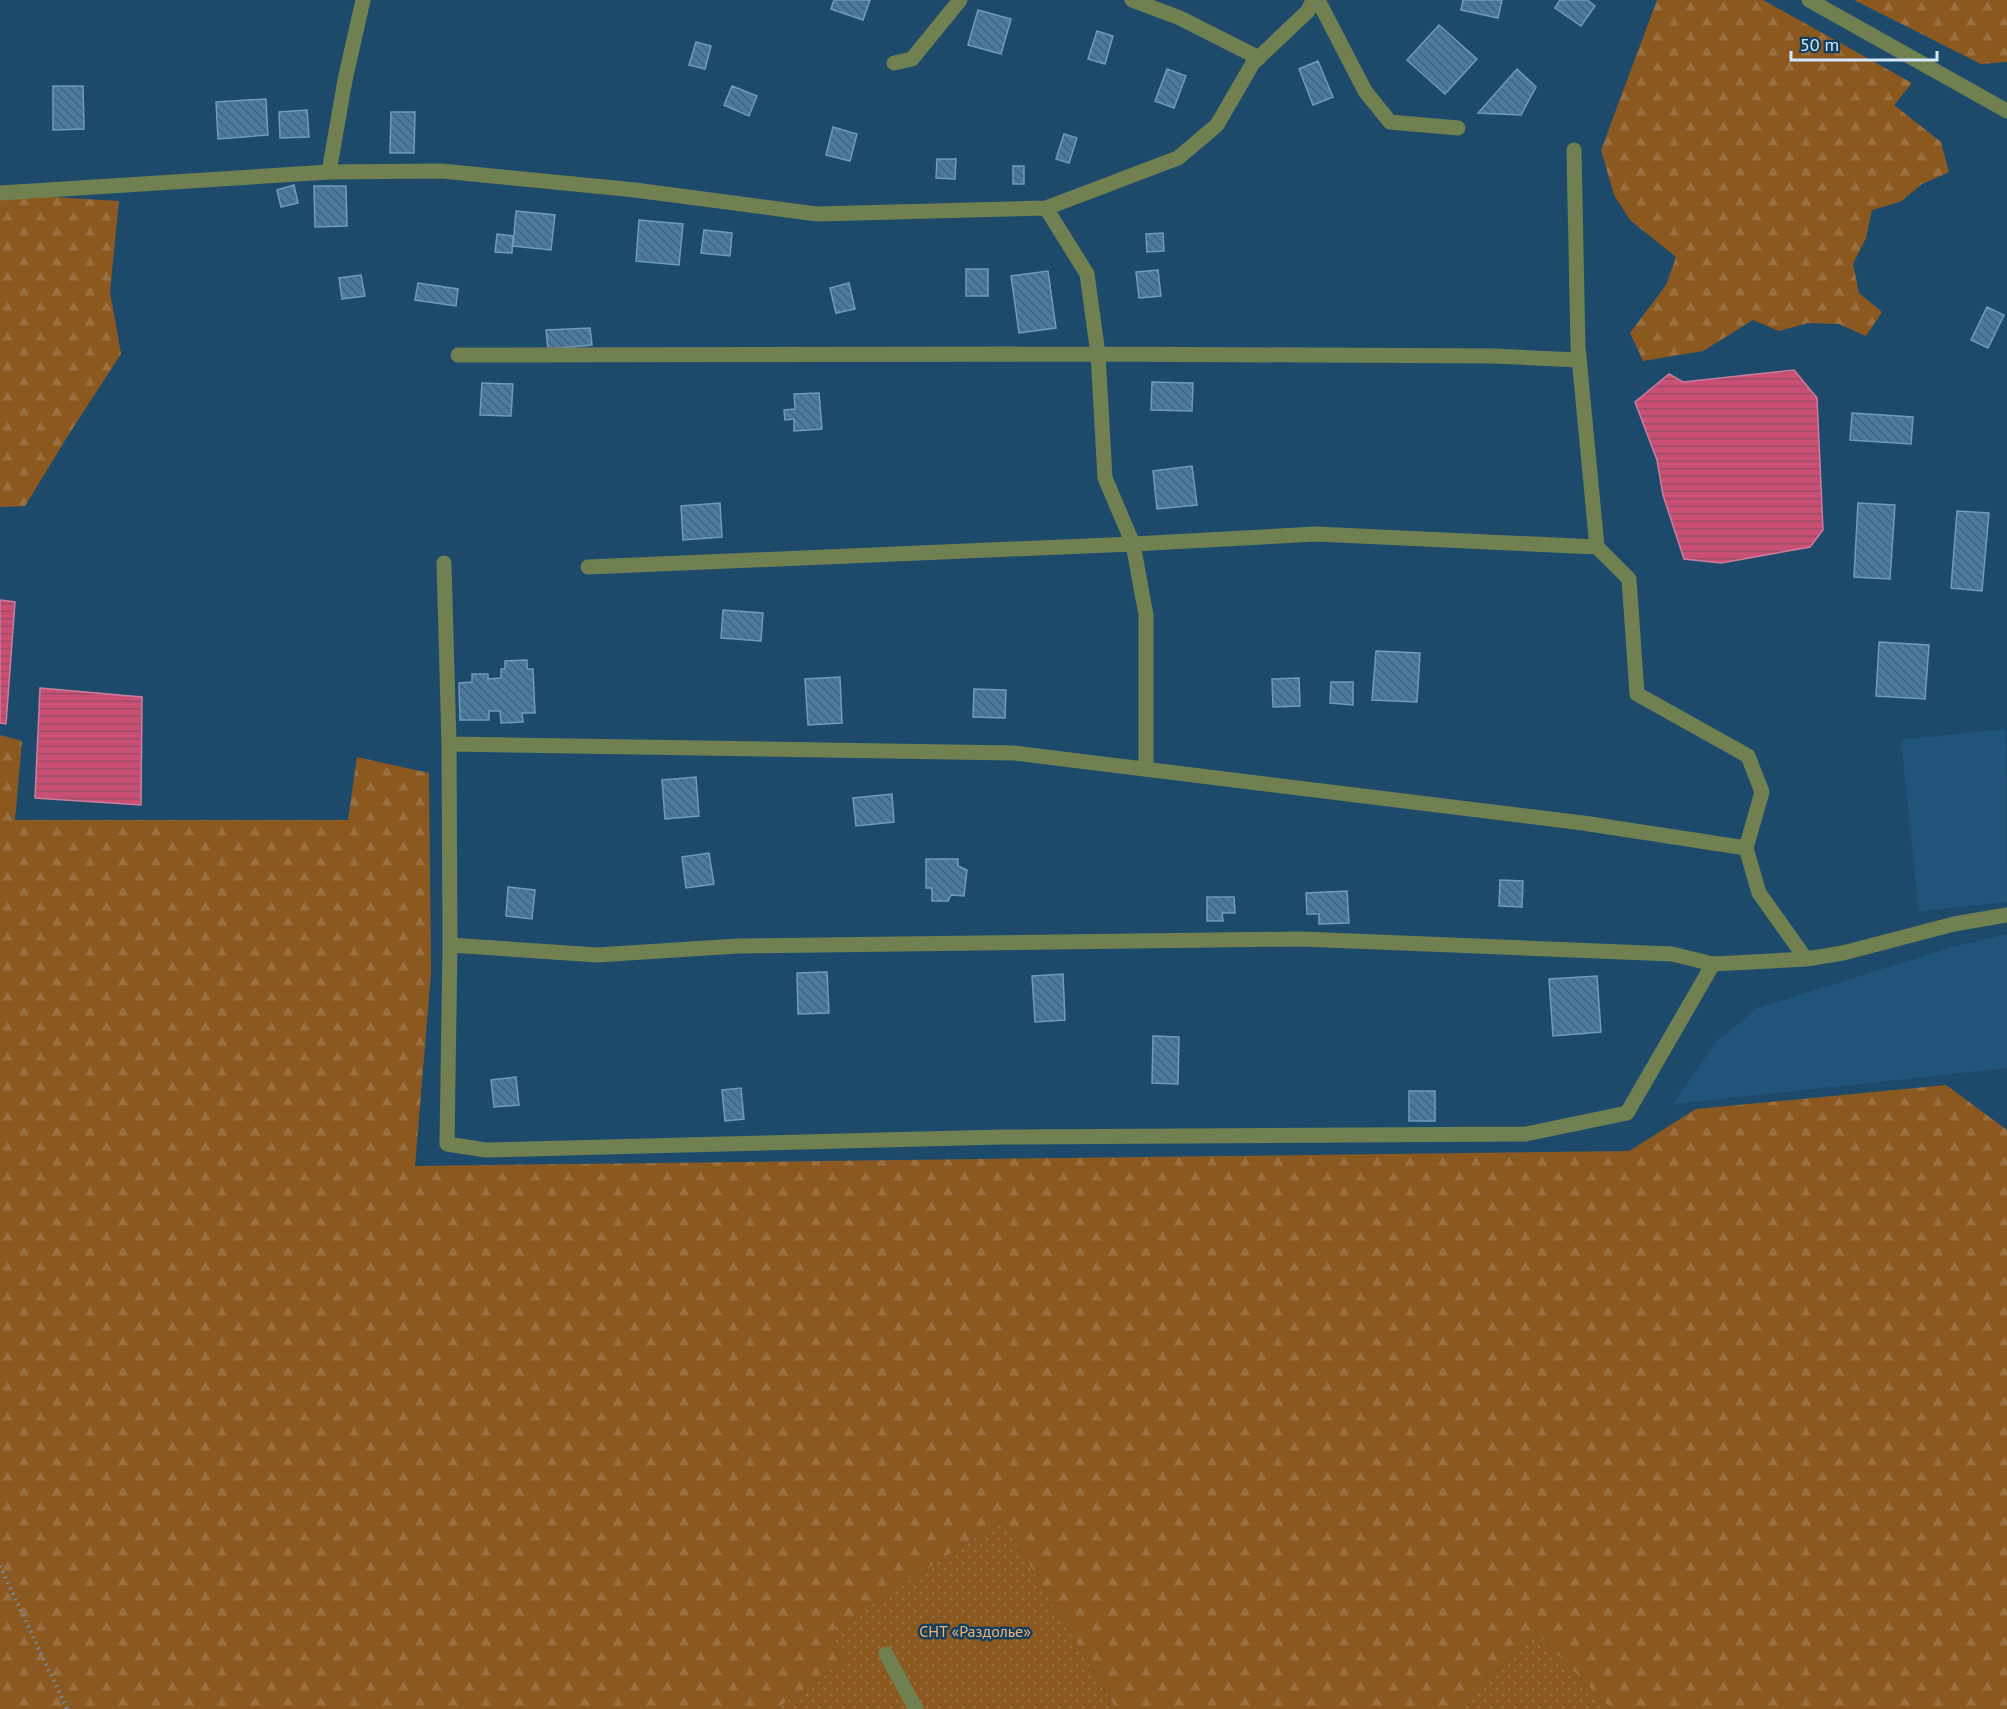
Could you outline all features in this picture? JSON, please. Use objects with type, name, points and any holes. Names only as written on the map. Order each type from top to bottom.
[{"type":"street","points":[[328,172],[363,0]]},
{"type":"street","points":[[894,63],[912,59],[960,0]]},
{"type":"street","points":[[1132,0],[1180,18],[1259,58]]},
{"type":"street","points":[[0,193],[328,172],[442,171],[635,190],[817,214],[1046,208],[1178,158],[1216,125],[1253,63],[1308,10],[1313,0]]},
{"type":"street","points":[[1318,0],[1365,91],[1390,122],[1458,128]]},
{"type":"street","points":[[1809,0],[2007,111]]},
{"type":"street","points":[[1574,150],[1579,360],[1597,547],[1629,579],[1637,694],[1748,756],[1762,792],[1746,848],[1759,893],[1806,959]]},
{"type":"street","points":[[1046,208],[1087,274],[1098,354],[1105,478],[1133,544],[1146,615],[1146,769]]},
{"type":"street","points":[[458,355],[1098,354],[1482,356],[1579,360]]},
{"type":"street","points":[[588,567],[1316,534],[1597,547]]},
{"type":"street","points":[[444,563],[449,744],[450,945],[447,1144],[486,1150],[1002,1137],[1526,1134],[1627,1113],[1713,964]]},
{"type":"street","points":[[449,744],[1014,753],[1583,823],[1746,848]]},
{"type":"street","points":[[450,945],[597,955],[738,946],[1302,939],[1672,954],[1713,964],[1806,959],[1843,953],[1954,924],[2007,915]]},
{"type":"street","points":[[886,1654],[916,1709]]},
{"type":"path","points":[[0,1566],[67,1709]]},
{"type":"shaded area","points":[[1794,370],[1817,398],[1823,530],[1810,547],[1721,563],[1684,559],[1663,495],[1657,460],[1635,402],[1669,374],[1683,382]]},
{"type":"shaded area","points":[[0,600],[15,602],[6,724],[0,723]]},
{"type":"shaded area","points":[[40,688],[142,697],[141,805],[35,798]]},
{"type":"shaded area","points":[[2006,729],[2007,902],[1919,911],[1901,740]]},
{"type":"shaded area","points":[[2007,934],[2007,1068],[1673,1104],[1716,1042],[1758,1008],[1953,947]]},
{"type":"green space","points":[[1657,0],[1763,0],[1912,83],[1894,105],[1941,142],[1949,172],[1922,184],[1900,202],[1872,210],[1866,238],[1853,264],[1859,293],[1882,312],[1866,336],[1839,324],[1808,323],[1779,331],[1753,320],[1703,351],[1643,361],[1630,333],[1666,285],[1676,257],[1630,220],[1614,195],[1601,150]]},
{"type":"green space","points":[[1854,0],[2007,0],[2007,62],[1981,64]]},
{"type":"green space","points":[[0,194],[119,201],[110,292],[121,354],[25,506],[0,507]]},
{"type":"green space","points":[[0,735],[22,741],[15,820],[348,820],[357,757],[429,773],[431,973],[415,1166],[1629,1151],[1696,1109],[1946,1085],[2007,1130],[2007,1709],[1611,1709],[1537,1634],[1455,1709],[1116,1709],[1002,1520],[831,1632],[845,1660],[777,1709],[0,1709]]},
{"type":"green space","name":"СНТ «Раздолье»","points":[[1002,1520],[1116,1709],[777,1709],[845,1660],[830,1632]]},
{"type":"green space","points":[[1537,1634],[1611,1709],[1455,1709]]},
{"type":"building","points":[[834,0],[870,0],[863,20],[831,9]]},
{"type":"building","points":[[1463,0],[1502,0],[1498,18],[1461,10]]},
{"type":"building","points":[[1560,0],[1587,0],[1595,6],[1581,26],[1555,8]]},
{"type":"building","points":[[978,10],[1011,19],[1001,54],[968,45]]},
{"type":"building","points":[[1439,25],[1477,59],[1445,94],[1407,60]]},
{"type":"building","points":[[1097,31],[1113,36],[1105,64],[1088,59]]},
{"type":"building","points":[[696,42],[711,46],[705,69],[689,65]]},
{"type":"building","points":[[1318,61],[1333,97],[1313,105],[1299,69]]},
{"type":"building","points":[[1167,69],[1186,76],[1174,108],[1155,101]]},
{"type":"building","points":[[1517,69],[1536,87],[1521,115],[1478,113]]},
{"type":"building","points":[[53,86],[83,86],[84,129],[53,130]]},
{"type":"building","points":[[732,86],[757,96],[749,116],[724,105]]},
{"type":"building","points":[[266,99],[268,135],[218,139],[216,102]]},
{"type":"building","points":[[307,110],[309,137],[280,138],[279,112]]},
{"type":"building","points":[[391,112],[415,112],[414,153],[390,153]]},
{"type":"building","points":[[833,127],[857,134],[850,161],[826,155]]},
{"type":"building","points":[[1064,134],[1077,138],[1069,163],[1056,159]]},
{"type":"building","points":[[937,159],[956,159],[955,179],[936,178]]},
{"type":"building","points":[[1013,166],[1024,166],[1024,184],[1013,184]]},
{"type":"building","points":[[294,185],[298,203],[281,207],[277,190]]},
{"type":"building","points":[[314,186],[346,186],[347,226],[315,227]]},
{"type":"building","points":[[516,211],[555,215],[551,250],[513,246]]},
{"type":"building","points":[[639,220],[683,224],[679,265],[636,261]]},
{"type":"building","points":[[704,230],[732,233],[730,256],[701,253]]},
{"type":"building","points":[[1163,233],[1164,251],[1147,252],[1146,234]]},
{"type":"building","points":[[497,234],[513,236],[512,253],[495,252]]},
{"type":"building","points":[[966,269],[988,269],[988,296],[966,296]]},
{"type":"building","points":[[1158,270],[1161,296],[1139,298],[1136,272]]},
{"type":"building","points":[[1048,271],[1056,328],[1019,333],[1011,276]]},
{"type":"building","points":[[361,275],[365,296],[342,299],[339,278]]},
{"type":"building","points":[[418,283],[458,289],[456,306],[415,300]]},
{"type":"building","points":[[849,283],[855,309],[836,313],[830,288]]},
{"type":"building","points":[[1987,307],[2004,315],[1988,348],[1971,340]]},
{"type":"building","points":[[590,328],[592,345],[548,349],[546,330]]},
{"type":"building","points":[[1152,382],[1193,383],[1192,411],[1151,410]]},
{"type":"building","points":[[482,383],[513,384],[511,416],[480,415]]},
{"type":"building","points":[[819,393],[822,429],[794,431],[794,419],[785,420],[784,410],[795,409],[794,394]]},
{"type":"building","points":[[1852,413],[1913,417],[1911,444],[1850,440]]},
{"type":"building","points":[[1192,466],[1197,505],[1157,509],[1153,471]]},
{"type":"building","points":[[720,503],[722,537],[683,540],[681,506]]},
{"type":"building","points":[[1858,503],[1895,505],[1890,579],[1854,577]]},
{"type":"building","points":[[1957,511],[1989,513],[1982,591],[1951,588]]},
{"type":"building","points":[[723,610],[763,613],[761,641],[721,638]]},
{"type":"building","points":[[1879,642],[1929,645],[1925,699],[1876,696]]},
{"type":"building","points":[[1376,651],[1420,653],[1417,702],[1372,700]]},
{"type":"building","points":[[527,660],[527,669],[533,669],[535,713],[522,713],[523,722],[501,723],[500,711],[489,711],[489,720],[460,720],[459,683],[472,682],[472,674],[488,674],[488,679],[501,678],[501,669],[505,669],[505,661]]},
{"type":"building","points":[[840,677],[842,723],[808,725],[805,679]]},
{"type":"building","points":[[1299,678],[1300,706],[1273,707],[1272,679]]},
{"type":"building","points":[[1331,682],[1353,682],[1353,705],[1330,703]]},
{"type":"building","points":[[974,689],[1006,690],[1005,718],[973,717]]},
{"type":"building","points":[[696,777],[699,816],[665,819],[662,780]]},
{"type":"building","points":[[892,794],[894,822],[856,826],[853,798]]},
{"type":"building","points":[[709,853],[714,884],[686,888],[682,857]]},
{"type":"building","points":[[926,859],[958,859],[958,866],[967,870],[964,896],[951,895],[948,901],[932,901],[932,888],[926,888]]},
{"type":"building","points":[[1500,880],[1523,881],[1522,907],[1499,906]]},
{"type":"building","points":[[508,887],[535,890],[532,919],[506,916]]},
{"type":"building","points":[[1347,891],[1349,923],[1319,924],[1319,914],[1307,914],[1306,893]]},
{"type":"building","points":[[1207,897],[1234,897],[1235,913],[1222,913],[1223,921],[1207,921]]},
{"type":"building","points":[[827,972],[829,1013],[798,1014],[797,973]]},
{"type":"building","points":[[1063,974],[1065,1020],[1035,1022],[1032,976]]},
{"type":"building","points":[[1597,976],[1601,1032],[1553,1036],[1549,979]]},
{"type":"building","points":[[1153,1036],[1179,1037],[1178,1084],[1152,1083]]},
{"type":"building","points":[[516,1077],[519,1105],[494,1107],[491,1080]]},
{"type":"building","points":[[741,1088],[744,1119],[725,1121],[722,1090]]},
{"type":"building","points":[[1409,1091],[1435,1091],[1435,1121],[1409,1121]]}]
